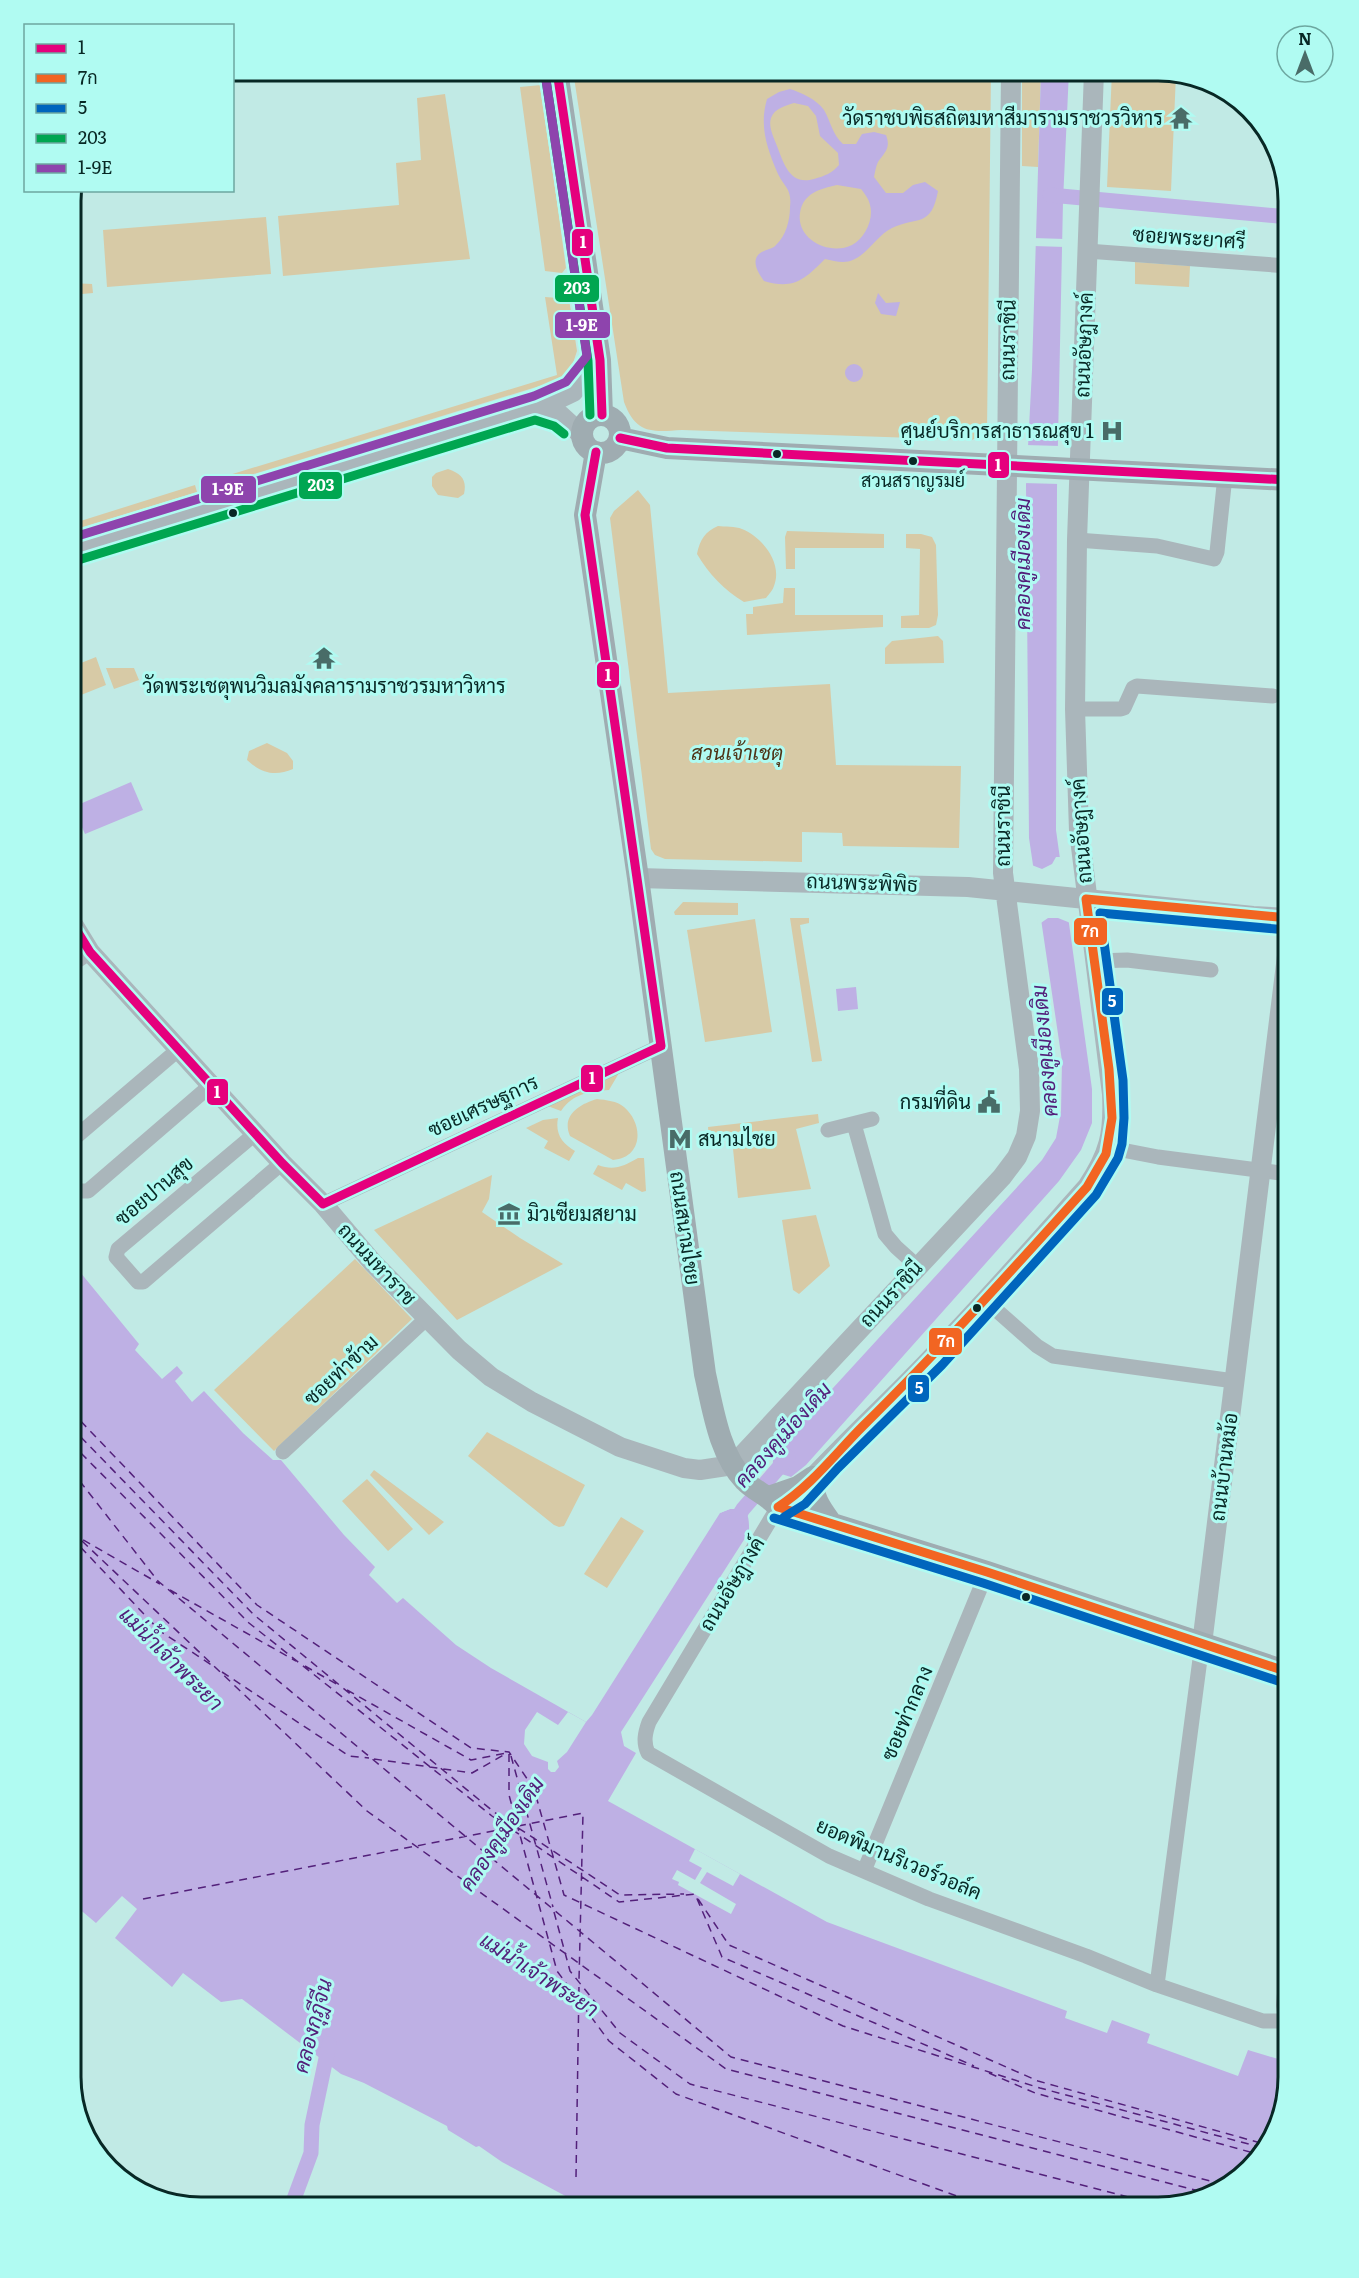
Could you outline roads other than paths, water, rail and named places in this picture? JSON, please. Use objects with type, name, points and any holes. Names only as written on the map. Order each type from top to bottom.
[{"type":"main road","points":[[558,81],[600,360],[602,415]]},
{"type":"main road","points":[[602,415],[614,420],[618,425],[620,438],[614,449],[602,453],[584,438],[586,423],[591,418],[602,415]]},
{"type":"main road","name":"ถนนสนามไชย","points":[[584,438],[585,515],[638,878],[705,1374],[718,1426],[739,1474]]},
{"type":"main road","points":[[620,438],[667,448],[1278,480]]},
{"type":"main road","points":[[739,1474],[774,1502],[832,1524],[987,1572],[1278,1669]]},
{"type":"main road","points":[[774,1502],[813,1477]]},
{"type":"main road","points":[[813,1477],[815,1499],[832,1524]]},
{"type":"street","name":"ถนนราชินี","points":[[739,1474],[917,1266],[1002,1177],[1017,1157],[1026,1136],[1030,1112],[1029,1069],[1004,890],[1002,762],[1015,466],[1011,81]]},
{"type":"street","name":"ถนนอัษฎางค์","points":[[813,1477],[986,1300],[1087,1187],[1101,1166],[1110,1145],[1113,1120],[1112,1094],[1096,961],[1078,898],[1079,831],[1075,710],[1077,540],[1072,469],[1087,250],[1094,81]]},
{"type":"street","name":"ซอยพระยาศรี","points":[[1087,250],[1278,265]]},
{"type":"street","points":[[81,547],[538,407],[573,392],[600,360]]},
{"type":"street","points":[[538,407],[561,416],[584,438]]},
{"type":"street","points":[[1077,540],[1157,546],[1214,559],[1217,552],[1225,477]]},
{"type":"street","points":[[1075,710],[1124,708],[1133,688],[1137,686],[1273,696]]},
{"type":"street","name":"ถนนพระพิพิธ","points":[[638,878],[916,885],[1004,890],[1278,917]]},
{"type":"street","name":"ถนนมหาราช","points":[[81,937],[90,952],[282,1163],[323,1204],[373,1263],[459,1350],[491,1377],[532,1402],[620,1447],[684,1468],[739,1474]]},
{"type":"street","points":[[81,958],[90,952]]},
{"type":"street","points":[[1096,961],[1127,960],[1210,970]]},
{"type":"street","name":"ถนนบ้านหม้อ","points":[[1157,1985],[1278,1040]]},
{"type":"street","name":"ซอยเศรษฐการ","points":[[323,1204],[661,1046]]},
{"type":"street","points":[[81,1132],[179,1049]]},
{"type":"street","points":[[81,1191],[88,1191],[212,1085]]},
{"type":"street","points":[[1268,1110],[1278,1112]]},
{"type":"street","points":[[828,1130],[872,1119]]},
{"type":"street","points":[[855,1124],[885,1234],[917,1266]]},
{"type":"street","name":"ซอยปานสุข","points":[[256,1133],[118,1249],[116,1257],[130,1274],[138,1282],[143,1282],[282,1163]]},
{"type":"street","points":[[1110,1145],[1122,1150],[1158,1157],[1278,1173]]},
{"type":"street","points":[[986,1300],[1037,1346],[1053,1356],[1234,1381]]},
{"type":"street","name":"ซอยท่าข้าม","points":[[283,1452],[427,1318]]},
{"type":"street","name":"ถนนอัษฎางค์","points":[[644,1745],[649,1722],[774,1502]]},
{"type":"street","name":"ซอยท่ากลาง","points":[[864,1871],[987,1572]]},
{"type":"street","name":"ยอดพิมานริเวอร์วอล์ค","points":[[644,1745],[653,1757],[829,1856],[929,1899],[1086,1956],[1157,1985],[1263,2021],[1278,2020]]},
{"type":"water","points":[[1041,81],[1069,81],[1063,201],[1057,488],[1056,830],[1092,1089],[1092,1123],[1081,1150],[1059,1181],[806,1465],[791,1477],[775,1472],[773,1459],[778,1448],[1042,1160],[1056,1138],[1061,1111],[1062,1061],[1029,838],[1026,485],[1032,370]]},
{"type":"water","points":[[790,89],[817,103],[824,110],[834,132],[843,144],[856,144],[862,134],[874,132],[886,135],[888,147],[878,162],[874,177],[886,193],[903,193],[913,185],[925,182],[938,191],[932,211],[922,219],[892,228],[857,258],[850,261],[825,259],[805,277],[791,283],[764,281],[757,269],[757,257],[774,247],[782,237],[787,228],[790,212],[789,192],[774,164],[764,128],[767,99]],"holes":[[[794,103],[808,106],[816,116],[820,136],[838,153],[839,165],[834,170],[814,179],[799,179],[789,172],[782,160],[770,125],[771,118],[778,110]],[[837,185],[861,189],[871,210],[869,222],[861,238],[843,248],[825,247],[816,243],[803,231],[800,223],[802,206],[809,196],[819,190]]]},
{"type":"water","points":[[878,293],[886,303],[900,302],[896,316],[881,314],[875,303]]},
{"type":"water","points":[[854,364],[860,367],[863,373],[860,379],[854,382],[848,379],[845,373],[848,367]]},
{"type":"water","points":[[131,782],[143,810],[85,834],[81,825],[81,804]]},
{"type":"water","points":[[856,987],[858,1009],[838,1011],[836,989]]},
{"type":"water","name":"แม่น้ำเจ้าพระยา","points":[[81,1273],[139,1344],[135,1350],[162,1379],[177,1366],[183,1373],[175,1381],[192,1402],[204,1391],[243,1433],[273,1460],[281,1460],[344,1535],[375,1567],[369,1575],[397,1603],[403,1598],[456,1645],[491,1668],[586,1722],[720,1513],[734,1508],[743,1509],[748,1517],[749,1532],[621,1732],[624,1746],[636,1753],[608,1801],[827,1922],[1067,2011],[1065,2018],[1107,2033],[1112,2020],[1150,2034],[1147,2043],[1238,2076],[1248,2050],[1278,2059],[1277,2093],[1269,2123],[1262,2137],[1243,2162],[1211,2185],[1174,2196],[567,2197],[502,2162],[479,2146],[476,2147],[448,2130],[447,2126],[364,2083],[341,2074],[242,1999],[221,2002],[183,1973],[172,1987],[115,1938],[137,1909],[122,1896],[96,1923],[81,1910]]},
{"type":"waterway","points":[[1050,195],[1278,216]]},
{"type":"waterway","name":"คลองคูเมืองเดิม","points":[[733,1525],[743,1509],[788,1457]]},
{"type":"waterway","name":"คลองกุฎีจีน","points":[[295,2197],[311,2153],[312,2125],[329,2044]]},
{"type":"place","name":"วัดราชบพิธสถิตมหาสีมารามราชวรวิหาร","points":[[1181,118]]},
{"type":"place","name":"ศูนย์บริการสาธารณสุข 1","points":[[1112,431]]},
{"type":"place","name":"สวนสราญรมย์","points":[[913,461]]},
{"type":"place","name":"วัดพระเชตุพนวิมลมังคลารามราชวรมหาวิหาร","points":[[324,658]]},
{"type":"place","name":"กรมที่ดิน","points":[[989,1102]]},
{"type":"place","name":"สนามไชย","points":[[680,1139]]},
{"type":"place","name":"มิวเซียมสยาม","points":[[509,1214]]},
{"type":"park label","name":"สวนเจ้าเชตุ","points":[[737,753]]}]
